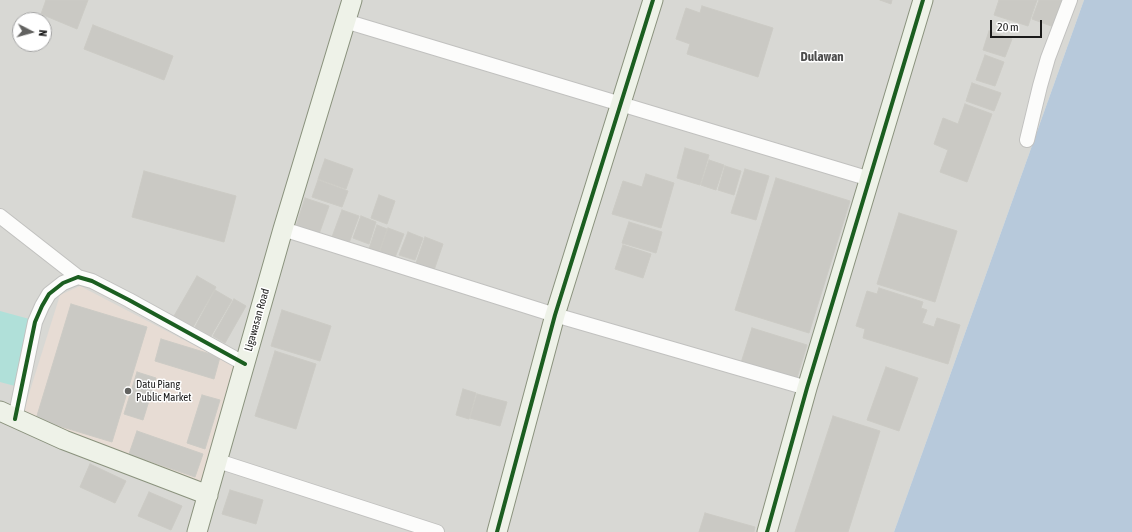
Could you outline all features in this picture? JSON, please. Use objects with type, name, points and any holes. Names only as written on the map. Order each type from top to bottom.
[{"type":"street","name":"Ligawasan Road","points":[[197,532],[283,230],[352,0]]},
{"type":"street","points":[[497,532],[555,315],[653,0]]},
{"type":"street","points":[[767,532],[807,388],[923,0]]},
{"type":"street","points":[[1027,140],[1048,58],[1070,0]]},
{"type":"street","points":[[345,21],[870,179]]},
{"type":"street","points":[[0,216],[78,277],[92,281],[129,300],[245,364]]},
{"type":"street","points":[[283,230],[555,315],[807,388]]},
{"type":"street","points":[[78,277],[63,283],[49,294],[42,306],[35,322],[7,415],[64,440],[208,495]]},
{"type":"street","points":[[218,461],[437,532]]},
{"type":"shaded area","points":[[0,0],[1084,0],[894,532],[0,532]]},
{"type":"shaded area","points":[[1084,0],[1132,0],[1132,532],[894,532]]},
{"type":"shaded area","name":"Datu Piang Public Market","points":[[80,286],[234,366],[200,484],[22,416],[60,295]]},
{"type":"shaded area","points":[[0,311],[33,320],[15,386],[0,382]]},
{"type":"building","points":[[46,0],[88,0],[77,29],[52,19],[52,12],[42,12]]},
{"type":"building","points":[[880,0],[892,0],[891,4]]},
{"type":"building","points":[[999,0],[1037,0],[1028,26],[994,15]]},
{"type":"building","points":[[1039,0],[1064,0],[1054,27],[1032,19]]},
{"type":"building","points":[[702,6],[773,28],[758,77],[687,54],[690,44],[676,39],[686,8],[700,13]]},
{"type":"building","points":[[93,25],[173,56],[164,80],[84,49]]},
{"type":"building","points":[[989,31],[1012,39],[1005,57],[983,50]]},
{"type":"building","points":[[985,55],[1004,62],[995,86],[976,80]]},
{"type":"building","points":[[972,83],[1001,93],[994,111],[966,101]]},
{"type":"building","points":[[965,104],[992,114],[967,182],[940,172],[948,150],[934,144],[943,118],[958,124]]},
{"type":"building","points":[[685,148],[709,155],[700,185],[677,178]]},
{"type":"building","points":[[325,159],[353,169],[346,189],[318,179]]},
{"type":"building","points":[[709,160],[724,165],[716,190],[701,185]]},
{"type":"building","points":[[725,166],[741,171],[734,195],[718,190]]},
{"type":"building","points":[[745,169],[769,176],[756,220],[731,213]]},
{"type":"building","points":[[144,171],[236,196],[224,242],[132,217]]},
{"type":"building","points":[[646,174],[674,183],[661,228],[612,214],[623,181],[642,187]]},
{"type":"building","points":[[776,178],[850,201],[809,333],[735,310]]},
{"type":"building","points":[[318,180],[348,191],[342,207],[312,197]]},
{"type":"building","points":[[379,195],[395,201],[387,224],[371,218]]},
{"type":"building","points":[[305,198],[329,206],[319,234],[296,226]]},
{"type":"building","points":[[342,210],[359,216],[349,243],[332,237]]},
{"type":"building","points":[[899,213],[957,231],[935,302],[877,284]]},
{"type":"building","points":[[361,216],[376,222],[369,244],[353,238]]},
{"type":"building","points":[[629,222],[662,232],[656,253],[622,243]]},
{"type":"building","points":[[377,225],[387,229],[378,255],[368,252]]},
{"type":"building","points":[[388,228],[404,234],[394,260],[379,254]]},
{"type":"building","points":[[408,232],[423,238],[415,260],[399,255]]},
{"type":"building","points":[[425,237],[443,244],[433,273],[415,266]]},
{"type":"building","points":[[623,245],[651,254],[643,278],[615,269]]},
{"type":"building","points":[[197,276],[216,287],[193,327],[174,316]]},
{"type":"building","points":[[879,288],[923,302],[921,308],[927,310],[922,323],[934,327],[937,318],[960,325],[948,364],[863,338],[865,329],[856,326],[867,291],[877,294]]},
{"type":"building","points":[[215,290],[232,300],[211,336],[195,327]]},
{"type":"building","points":[[234,299],[246,306],[225,343],[213,336]]},
{"type":"building","points":[[71,304],[147,327],[112,442],[36,419]]},
{"type":"building","points":[[282,310],[331,326],[320,361],[271,346]]},
{"type":"building","points":[[752,328],[807,345],[796,381],[741,363]]},
{"type":"building","points":[[161,339],[220,357],[214,379],[155,361]]},
{"type":"building","points":[[275,351],[316,364],[296,429],[255,416]]},
{"type":"building","points":[[886,367],[918,378],[899,431],[867,420]]},
{"type":"building","points":[[137,372],[156,378],[143,420],[124,414]]},
{"type":"building","points":[[463,389],[476,393],[469,419],[456,415]]},
{"type":"building","points":[[477,394],[507,402],[500,426],[470,418]]},
{"type":"building","points":[[202,395],[220,400],[205,449],[187,443]]},
{"type":"building","points":[[833,416],[880,431],[848,532],[795,532]]},
{"type":"building","points":[[137,431],[203,454],[195,477],[129,454]]},
{"type":"building","points":[[90,464],[126,481],[115,503],[80,487]]},
{"type":"building","points":[[230,490],[263,500],[256,524],[222,514]]},
{"type":"building","points":[[149,492],[182,506],[171,530],[138,516]]},
{"type":"building","points":[[705,513],[755,527],[754,532],[699,532]]},
{"type":"cycle path","points":[[497,532],[555,315],[653,0]]},
{"type":"cycle path","points":[[767,532],[807,388],[923,0]]},
{"type":"cycle path","points":[[15,419],[35,322],[42,306],[49,294],[63,283],[78,277],[92,281],[129,300],[245,364]]},
{"type":"place","name":"Datu Piang Public Market","points":[[128,391]]},
{"type":"district","name":"Dulawan","points":[[822,57]]}]
